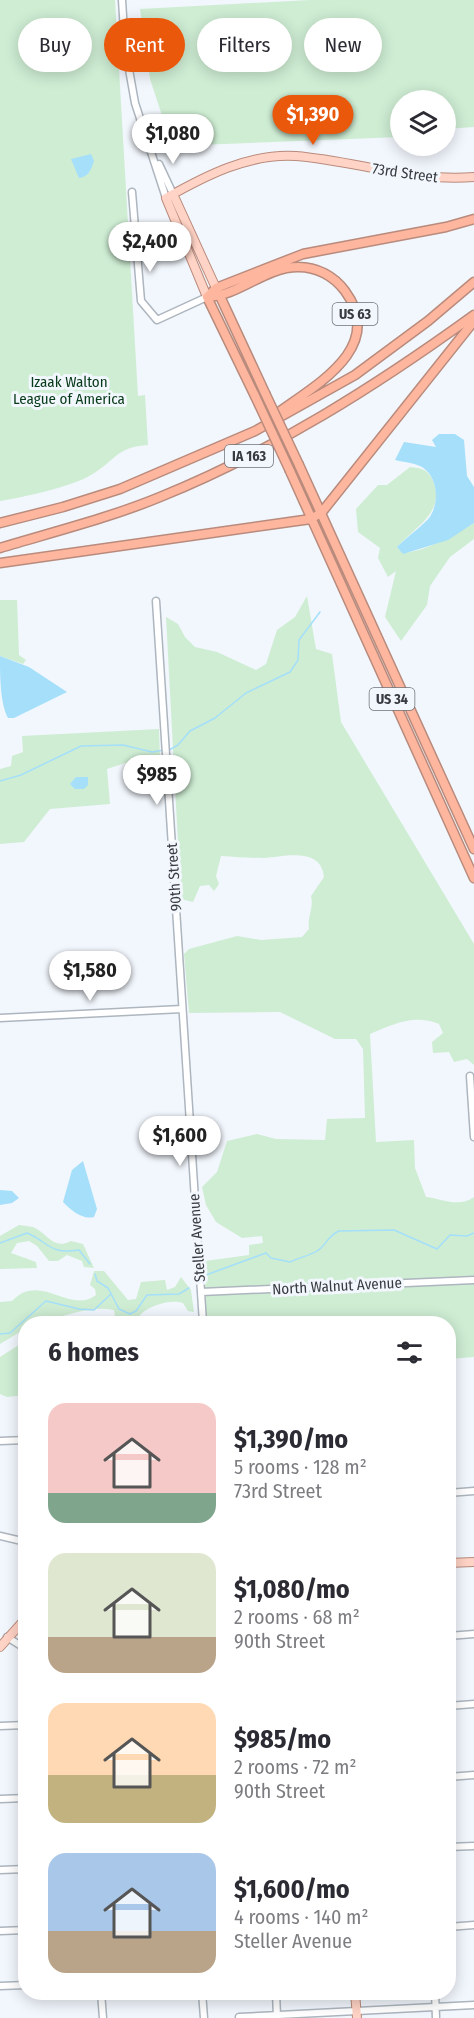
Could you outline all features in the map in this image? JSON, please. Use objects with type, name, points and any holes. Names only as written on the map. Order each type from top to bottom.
[{"type":"highway","points":[[207,297],[216,288],[303,254],[446,227],[474,219]]},
{"type":"highway","name":"US 63","points":[[0,523],[120,489],[255,431],[334,371],[347,358],[356,334],[354,309],[348,295],[335,280],[321,271],[304,267],[277,271],[220,297]]},
{"type":"highway","name":"IA 163","points":[[255,431],[355,375],[428,321],[474,282]]},
{"type":"highway","points":[[216,288],[322,512]]},
{"type":"highway","points":[[207,297],[220,297]]},
{"type":"highway","name":"US 34","points":[[207,297],[290,471],[474,878]]},
{"type":"highway","name":"IA 163","points":[[0,548],[159,498],[216,473],[319,419],[410,361],[474,315]]},
{"type":"highway","points":[[0,563],[311,519],[322,512],[474,321]]},
{"type":"highway","name":"US 34","points":[[322,512],[474,849]]},
{"type":"main road","name":"73rd Street","points":[[170,196],[206,176],[236,165],[265,158],[294,156],[422,177],[474,177]]},
{"type":"main road","points":[[170,196],[216,288]]},
{"type":"main road","points":[[170,196],[207,297]]},
{"type":"main road","points":[[456,1563],[474,1562]]},
{"type":"main road","points":[[0,1647],[18,1626]]},
{"type":"street","points":[[122,0],[125,47],[135,103],[170,196]]},
{"type":"street","points":[[132,192],[141,301],[156,320],[207,297]]},
{"type":"street","name":"90th Street","points":[[156,601],[182,1009]]},
{"type":"street","points":[[0,1018],[182,1009]]},
{"type":"street","name":"Steller Avenue","points":[[182,1009],[203,1316]]},
{"type":"street","points":[[470,1076],[474,1137]]},
{"type":"street","name":"North Walnut Avenue","points":[[201,1292],[474,1280]]},
{"type":"street","points":[[0,1441],[18,1440]]},
{"type":"street","points":[[456,1492],[474,1491]]},
{"type":"street","points":[[0,1536],[18,1540]]},
{"type":"street","points":[[456,1635],[474,1634]]},
{"type":"street","points":[[8,1637],[18,1644]]},
{"type":"street","points":[[456,1705],[474,1704]]},
{"type":"street","points":[[0,1726],[18,1725]]},
{"type":"street","points":[[456,1776],[474,1775]]},
{"type":"street","points":[[0,1799],[18,1798]]},
{"type":"street","points":[[456,1847],[474,1846]]},
{"type":"street","points":[[0,1870],[18,1869]]},
{"type":"street","points":[[456,1926],[474,1925]]},
{"type":"street","points":[[0,1931],[18,1930]]},
{"type":"street","points":[[0,1986],[18,1985]]},
{"type":"street","points":[[102,2000],[103,2018]]},
{"type":"street","points":[[203,2000],[204,2018]]},
{"type":"street","points":[[276,2000],[277,2016]]},
{"type":"street","points":[[436,2000],[436,2018]]},
{"type":"street","points":[[239,2017],[356,2014],[474,2005]]},
{"type":"green space","name":"Izaak Walton League of America","points":[[0,0],[115,0],[116,18],[104,18],[104,72],[119,72],[138,396],[145,395],[148,445],[137,446],[122,452],[99,470],[72,484],[0,501]]},
{"type":"green space","points":[[310,0],[474,0],[474,127],[456,128],[456,90],[390,90],[390,137],[172,146],[149,72],[185,72],[185,18],[141,18],[140,9]]},
{"type":"green space","points":[[410,467],[421,469],[429,474],[436,492],[435,502],[427,518],[397,547],[403,553],[422,549],[474,523],[474,539],[450,557],[430,586],[427,605],[401,641],[385,617],[396,571],[388,577],[378,558],[380,548],[358,532],[356,509],[378,485],[387,485]]},
{"type":"green space","points":[[307,596],[316,649],[332,654],[341,722],[474,944],[474,1065],[467,1059],[454,1062],[449,1052],[433,1053],[432,1042],[443,1033],[439,1024],[430,1021],[404,1021],[370,1034],[376,1142],[414,1140],[415,1168],[426,1197],[463,1202],[474,1197],[474,1357],[456,1358],[456,1316],[202,1316],[198,1262],[249,1255],[249,1245],[263,1243],[262,1236],[242,1238],[216,1222],[206,1205],[202,1187],[217,1172],[227,1141],[257,1134],[276,1139],[325,1140],[327,1119],[365,1118],[363,1049],[356,1039],[335,1039],[280,1012],[189,1013],[184,954],[189,949],[237,936],[261,940],[302,937],[309,929],[311,896],[324,877],[316,861],[300,855],[264,858],[221,856],[216,876],[219,884],[214,891],[209,885],[200,886],[193,902],[181,899],[166,617],[178,624],[185,637],[195,647],[217,652],[256,670],[266,664],[277,630],[295,617]]},
{"type":"green space","points":[[0,600],[17,600],[19,655],[26,660],[23,664],[0,656]]},
{"type":"green space","points":[[159,729],[160,757],[140,758],[107,769],[110,804],[50,809],[24,842],[0,844],[0,769],[11,766],[12,756],[23,752],[22,736]]},
{"type":"green space","points":[[19,1225],[35,1228],[55,1243],[71,1241],[83,1244],[94,1268],[84,1267],[82,1261],[67,1255],[58,1261],[49,1261],[37,1246],[29,1241],[17,1243],[11,1253],[36,1262],[37,1268],[0,1269],[0,1236]]},
{"type":"green space","points":[[94,1271],[104,1271],[128,1300],[136,1299],[141,1282],[165,1280],[167,1290],[175,1287],[181,1277],[191,1290],[194,1312],[188,1311],[183,1303],[178,1302],[154,1306],[140,1316],[115,1316],[114,1310],[103,1309],[80,1311],[62,1316],[18,1316],[18,1333],[0,1344],[0,1302],[12,1301],[23,1293],[33,1290],[65,1298],[86,1300],[96,1295],[95,1289],[90,1285]]},
{"type":"green space","points":[[18,1345],[18,1396],[7,1397],[0,1394],[0,1357]]},
{"type":"water","points":[[91,154],[94,161],[91,170],[79,178],[71,159]]},
{"type":"water","points":[[439,434],[455,434],[464,440],[467,476],[474,487],[474,523],[448,540],[403,554],[397,547],[429,518],[435,505],[436,491],[431,477],[422,467],[395,460],[404,442],[436,447],[432,440]]},
{"type":"water","points":[[0,656],[29,667],[67,692],[14,718],[8,718],[2,697]]},
{"type":"water","points":[[76,777],[88,777],[88,785],[84,789],[75,789],[70,784]]},
{"type":"water","points":[[83,1161],[97,1209],[94,1217],[90,1218],[81,1216],[63,1202],[72,1170]]},
{"type":"water","points":[[0,1190],[12,1191],[19,1198],[12,1203],[0,1205]]},
{"type":"waterway","points":[[169,750],[178,745],[190,731],[215,718],[246,693],[290,672],[298,660],[299,640],[320,612]]},
{"type":"waterway","points":[[0,781],[21,775],[81,746],[123,745],[152,752],[164,750]]},
{"type":"waterway","points":[[206,1275],[266,1253],[271,1258],[290,1262],[317,1251],[339,1231],[394,1230],[437,1249],[450,1235],[467,1236],[474,1233]]},
{"type":"waterway","points":[[0,1243],[27,1233],[61,1251],[79,1250],[90,1264]]},
{"type":"waterway","points":[[95,1274],[97,1281],[108,1288],[119,1309],[130,1314],[136,1311],[147,1295],[179,1294],[189,1288]]},
{"type":"waterway","points":[[29,1316],[46,1301],[94,1310],[111,1294]]},
{"type":"waterway","points":[[0,1334],[10,1333],[18,1326]]}]
